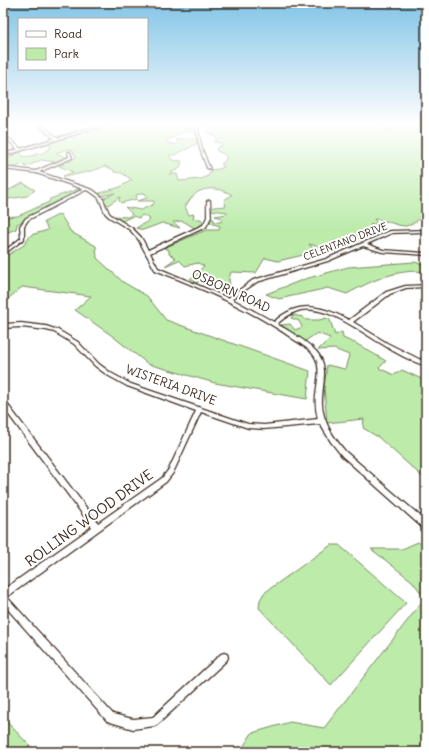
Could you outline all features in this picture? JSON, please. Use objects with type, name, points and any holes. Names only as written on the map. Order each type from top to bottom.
[{"type":"street","points":[[36,172],[66,159]]},
{"type":"street","points":[[205,159],[209,168]]},
{"type":"street","name":"OSBORN ROAD","points":[[3,168],[36,172],[92,191],[101,198],[106,212],[132,230],[140,238],[156,269],[229,299],[275,323],[312,351],[318,357],[321,364],[318,407],[321,421],[334,443],[344,454],[426,526]]},
{"type":"street","points":[[3,254],[23,238],[22,226],[27,219],[86,189]]},
{"type":"street","points":[[148,252],[205,226],[209,217],[209,201]]},
{"type":"street","name":"CELENTANO DRIVE","points":[[229,299],[255,281],[327,260],[391,232],[426,231]]},
{"type":"street","points":[[362,244],[382,250],[426,254]]},
{"type":"street","points":[[349,322],[388,293],[405,287],[426,286]]},
{"type":"street","points":[[275,323],[289,312],[306,307],[328,312],[424,363],[426,357]]},
{"type":"street","name":"WISTERIA DRIVE","points":[[3,326],[28,326],[56,331],[76,342],[97,365],[109,374],[129,385],[248,426],[264,427],[321,421]]},
{"type":"street","points":[[3,403],[97,528]]},
{"type":"street","name":"ROLLING WOOD DRIVE","points":[[3,596],[164,480],[171,471],[200,410]]},
{"type":"street","points":[[3,596],[110,718],[134,724],[154,721],[224,657]]},
{"type":"green space","points":[[3,159],[64,159],[56,162],[41,160],[26,167],[23,164],[13,168],[3,166]]},
{"type":"green space","points":[[73,159],[172,159],[182,161],[180,168],[169,174],[177,174],[179,181],[201,179],[208,176],[211,170],[224,167],[221,164],[226,159],[426,159],[426,215],[414,223],[406,226],[374,219],[377,223],[370,225],[376,227],[356,235],[365,239],[362,241],[352,236],[344,242],[334,241],[330,247],[336,252],[309,244],[316,252],[278,261],[265,258],[256,273],[231,272],[229,279],[230,287],[215,282],[205,276],[197,283],[190,279],[204,266],[198,263],[185,266],[179,260],[165,266],[176,258],[169,254],[169,250],[164,248],[206,230],[219,230],[220,226],[210,223],[211,219],[214,219],[214,222],[221,222],[222,218],[215,216],[227,214],[227,212],[210,210],[214,207],[226,206],[224,200],[232,195],[220,190],[207,189],[194,195],[185,207],[189,215],[194,214],[193,219],[201,219],[204,223],[196,229],[183,221],[173,222],[180,228],[162,223],[143,230],[136,228],[150,220],[149,218],[142,215],[139,218],[133,216],[122,221],[115,216],[128,217],[132,214],[125,207],[141,210],[154,204],[154,201],[137,201],[147,198],[145,193],[136,195],[137,199],[121,203],[119,201],[120,197],[108,205],[104,202],[104,198],[115,193],[101,196],[97,194],[120,187],[132,180],[122,173],[114,172],[114,170],[105,166],[66,177],[63,176],[73,172],[59,166],[64,164],[62,162],[67,160],[70,162]]},
{"type":"green space","points":[[23,183],[35,190],[27,196],[3,200],[3,193]]},
{"type":"green space","points":[[78,189],[80,190],[17,224],[16,229],[3,234],[3,217],[18,216],[49,202],[50,199]]},
{"type":"green space","points":[[60,214],[71,232],[96,246],[97,258],[123,282],[147,296],[166,320],[310,371],[307,399],[215,383],[148,364],[111,335],[75,310],[91,296],[22,287],[9,298],[3,300],[3,258],[24,245],[31,235],[48,230],[44,222]]},
{"type":"green space","points":[[414,262],[426,265],[426,272],[416,271],[395,274],[375,280],[347,294],[328,288],[279,299],[266,294],[305,279],[348,267]]},
{"type":"green space","points":[[293,315],[303,317],[306,320],[319,320],[326,318],[330,320],[335,335],[342,332],[343,338],[357,344],[386,361],[379,368],[394,375],[402,370],[426,381],[426,480],[378,437],[363,428],[364,419],[327,423],[324,388],[327,365],[345,369],[349,355],[334,349],[318,350],[330,338],[317,333],[304,342],[281,325],[290,324],[295,330],[302,327],[299,321],[291,318]]},
{"type":"green space","points":[[418,542],[426,547],[426,752],[240,752],[252,733],[290,722],[324,728],[425,598],[412,581],[371,549],[402,549]]},
{"type":"green space","points":[[331,545],[339,545],[406,603],[331,685],[259,608],[260,600],[264,593]]},
{"type":"green space","points":[[3,718],[36,752],[3,752]]}]
